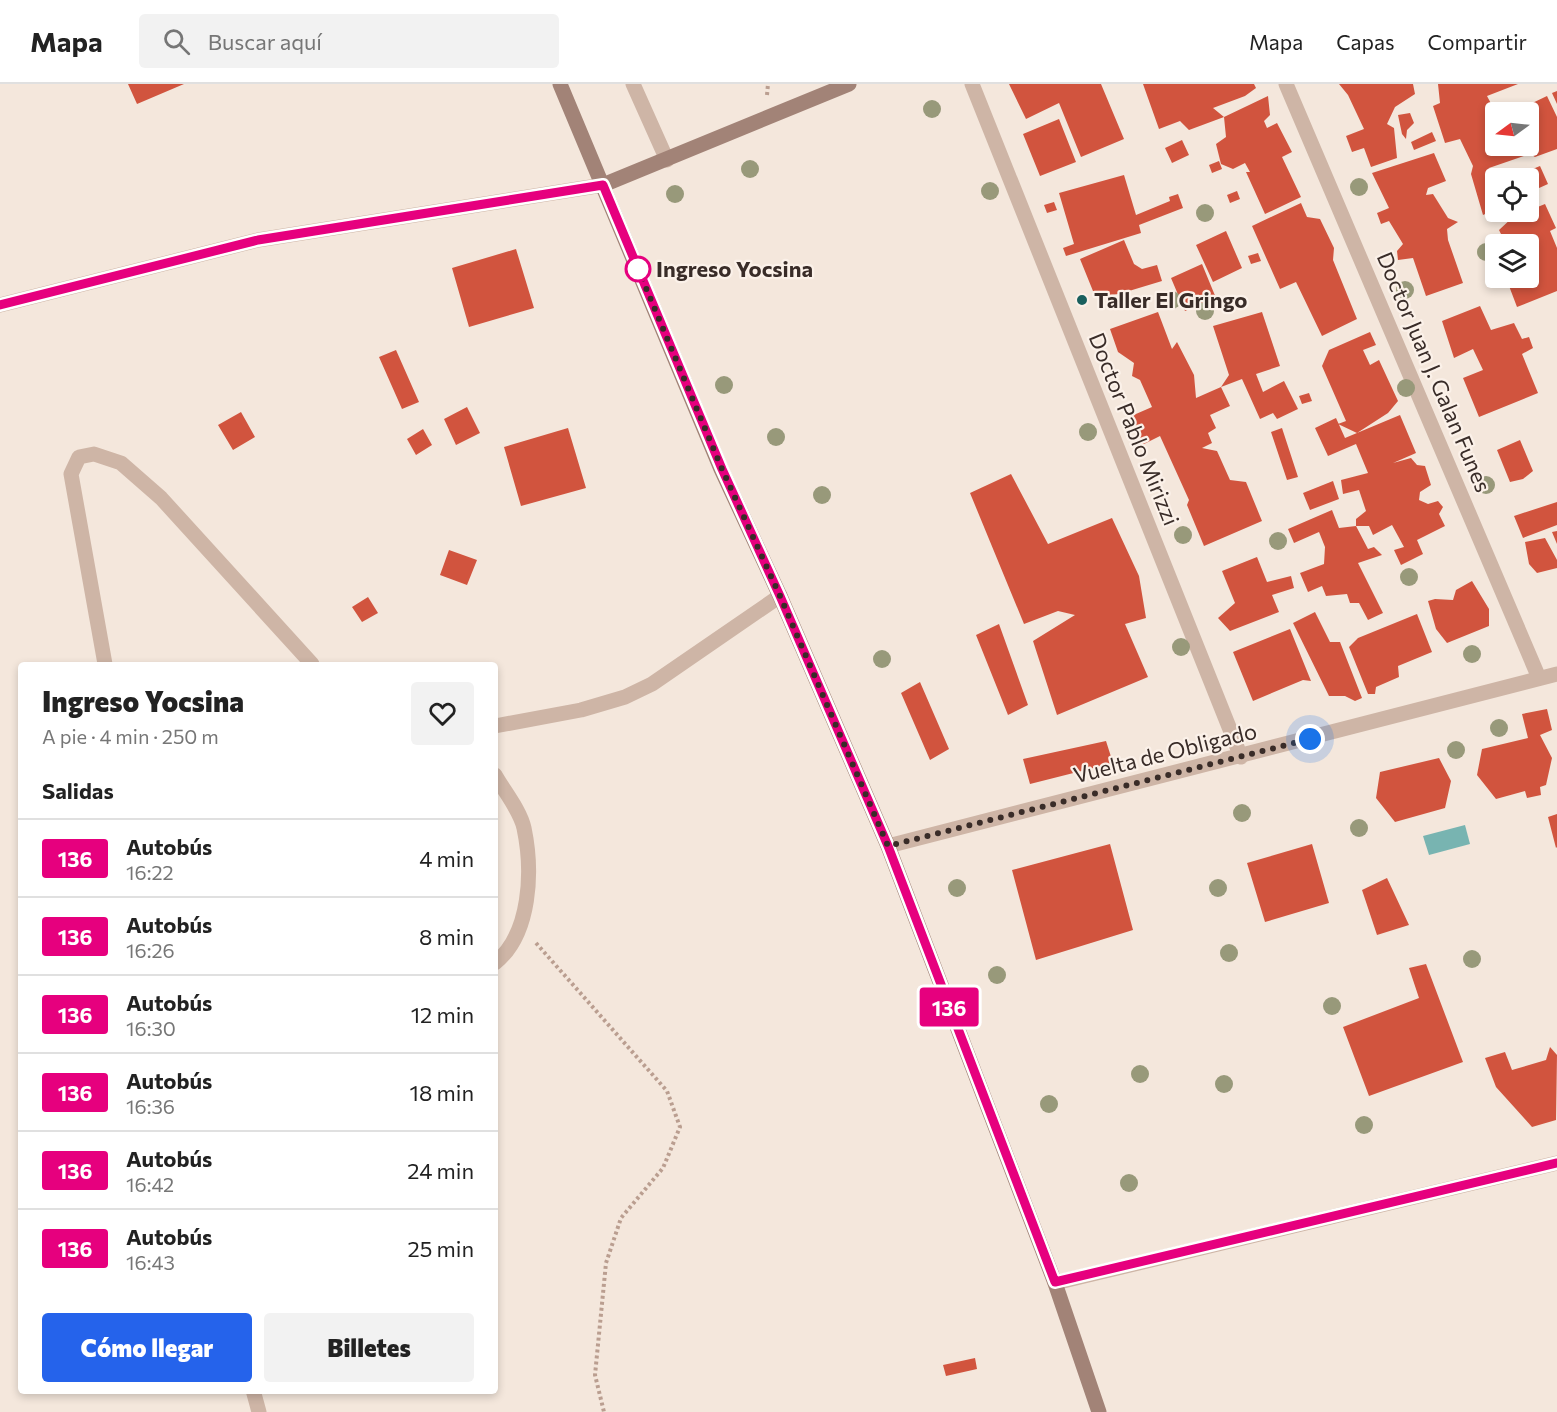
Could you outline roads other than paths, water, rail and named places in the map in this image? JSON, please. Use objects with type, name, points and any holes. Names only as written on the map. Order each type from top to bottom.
[{"type":"main road","points":[[560,84],[722,469],[780,596],[888,846],[1055,1282],[1099,1412]]},
{"type":"main road","points":[[603,185],[849,84]]},
{"type":"street","points":[[633,84],[667,160]]},
{"type":"street","name":"Doctor Pablo Mirizzi","points":[[972,84],[1241,757]]},
{"type":"street","name":"Doctor Juan J. Galan Funes","points":[[1286,84],[1539,678]]},
{"type":"street","points":[[0,305],[258,240],[603,185]]},
{"type":"street","points":[[105,662],[71,474],[79,457],[94,454],[121,463],[161,498],[310,662]]},
{"type":"street","points":[[498,725],[581,710],[625,697],[652,684],[780,596]]},
{"type":"street","name":"Vuelta de Obligado","points":[[888,846],[1557,674]]},
{"type":"street","points":[[498,780],[524,826],[530,880],[520,924],[508,952],[498,960]]},
{"type":"street","points":[[1055,1282],[1557,1163]]},
{"type":"street","points":[[254,1394],[259,1412]]},
{"type":"water","points":[[1465,825],[1470,844],[1429,855],[1423,836]]},
{"type":"place","name":"Ingreso Yocsina","points":[[638,269]]},
{"type":"place","name":"Taller El Gringo","points":[[1082,300]]}]
